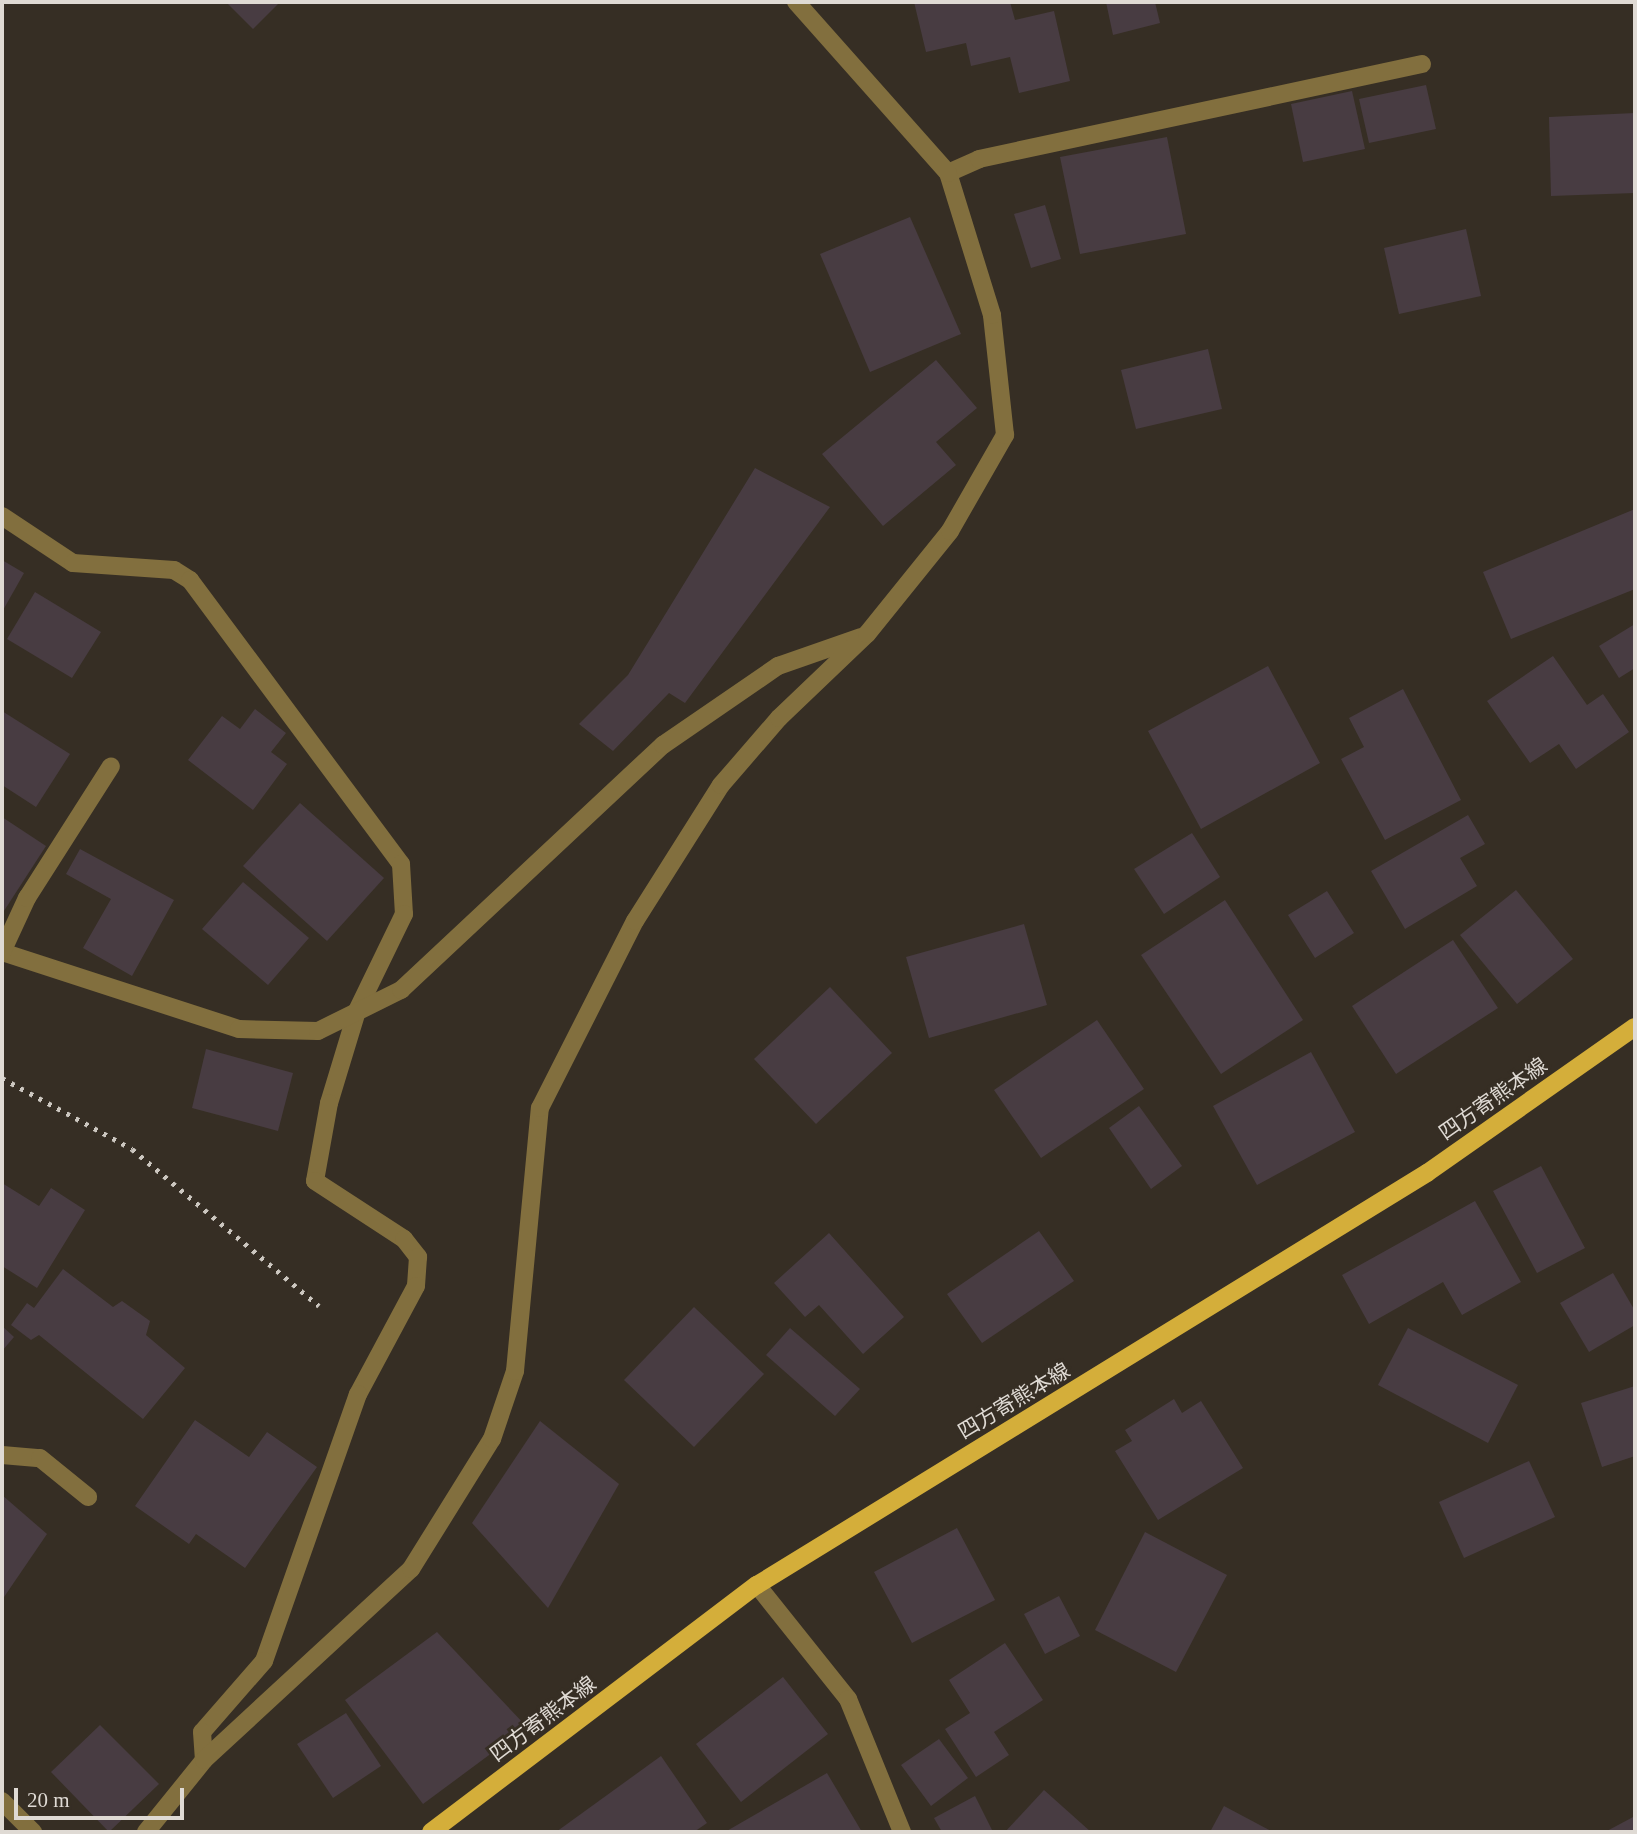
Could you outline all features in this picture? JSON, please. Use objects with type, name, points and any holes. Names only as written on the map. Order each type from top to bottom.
[{"type":"main road","name":"四方寄熊本線","points":[[431,1832],[757,1585],[1427,1173],[1635,1027]]},
{"type":"street","points":[[146,1832],[204,1760],[411,1570],[492,1439],[515,1371],[540,1108],[635,921],[721,785],[779,718],[867,634],[950,531],[1004,435],[992,315],[948,173],[796,2]]},
{"type":"street","points":[[948,173],[979,159],[1422,64]]},
{"type":"street","points":[[2,516],[73,563],[174,570],[190,580],[401,864],[404,914],[357,1011],[329,1102],[315,1181],[404,1239],[418,1257],[416,1286],[358,1394],[264,1661],[202,1732],[204,1760]]},
{"type":"street","points":[[111,766],[27,898],[2,952],[239,1029],[318,1031],[401,990],[663,745],[778,666],[867,634]]},
{"type":"street","points":[[2,1455],[40,1458],[88,1497]]},
{"type":"street","points":[[757,1585],[848,1699],[902,1832]]},
{"type":"street","points":[[2,1801],[33,1832]]},
{"type":"building","points":[[226,2],[280,2],[253,29]]},
{"type":"building","points":[[914,2],[1010,2],[1015,20],[1054,11],[1070,81],[1019,93],[1010,57],[971,66],[966,43],[926,52]]},
{"type":"building","points":[[1106,2],[1155,2],[1160,23],[1113,35]]},
{"type":"building","points":[[1426,85],[1436,129],[1369,143],[1359,99]]},
{"type":"building","points":[[1352,91],[1365,149],[1303,162],[1291,104]]},
{"type":"building","points":[[1635,113],[1635,193],[1551,196],[1549,117]]},
{"type":"building","points":[[1167,137],[1186,234],[1080,254],[1060,157]]},
{"type":"building","points":[[1045,205],[1061,259],[1031,268],[1014,214]]},
{"type":"building","points":[[910,217],[961,334],[870,372],[820,254]]},
{"type":"building","points":[[1466,229],[1481,296],[1399,314],[1384,248]]},
{"type":"building","points":[[1208,349],[1222,409],[1136,429],[1121,370]]},
{"type":"building","points":[[936,360],[977,408],[936,442],[956,465],[883,526],[822,454]]},
{"type":"building","points":[[755,468],[830,507],[685,703],[669,693],[613,751],[579,724],[628,675]]},
{"type":"building","points":[[1635,509],[1635,589],[1511,639],[1483,572]]},
{"type":"building","points":[[2,560],[24,573],[2,612]]},
{"type":"building","points":[[35,592],[101,632],[72,678],[7,639]]},
{"type":"building","points":[[1635,624],[1635,668],[1619,678],[1599,646]]},
{"type":"building","points":[[1553,656],[1587,705],[1603,694],[1629,732],[1576,769],[1559,744],[1530,763],[1487,701]]},
{"type":"building","points":[[1268,666],[1320,763],[1201,829],[1148,731]]},
{"type":"building","points":[[1403,689],[1461,800],[1385,840],[1341,759],[1364,747],[1349,718]]},
{"type":"building","points":[[255,709],[286,733],[271,752],[287,764],[253,810],[188,760],[222,716],[240,729]]},
{"type":"building","points":[[2,711],[70,754],[36,807],[2,785]]},
{"type":"building","points":[[300,803],[384,878],[327,941],[243,866]]},
{"type":"building","points":[[1468,815],[1485,844],[1460,858],[1477,886],[1405,929],[1371,871]]},
{"type":"building","points":[[2,817],[46,846],[2,914]]},
{"type":"building","points":[[1192,833],[1220,877],[1164,914],[1134,869]]},
{"type":"building","points":[[80,849],[174,900],[132,976],[83,948],[111,899],[66,874]]},
{"type":"building","points":[[243,882],[309,938],[268,985],[202,929]]},
{"type":"building","points":[[1516,890],[1573,959],[1517,1004],[1460,935]]},
{"type":"building","points":[[1327,891],[1354,933],[1315,958],[1288,915]]},
{"type":"building","points":[[1225,900],[1303,1020],[1221,1074],[1141,955]]},
{"type":"building","points":[[1024,924],[1047,1005],[929,1038],[906,957]]},
{"type":"building","points":[[1453,940],[1498,1008],[1396,1074],[1352,1006]]},
{"type":"building","points":[[830,987],[892,1053],[816,1124],[754,1059]]},
{"type":"building","points":[[1097,1020],[1144,1089],[1041,1158],[994,1090]]},
{"type":"building","points":[[206,1049],[293,1073],[278,1131],[192,1108]]},
{"type":"building","points":[[1311,1052],[1355,1132],[1257,1185],[1213,1106]]},
{"type":"building","points":[[1139,1106],[1182,1166],[1151,1189],[1109,1128]]},
{"type":"building","points":[[1541,1166],[1585,1248],[1537,1273],[1493,1191]]},
{"type":"building","points":[[2,1183],[39,1206],[51,1188],[85,1210],[37,1288],[2,1266]]},
{"type":"building","points":[[1475,1201],[1521,1282],[1462,1315],[1443,1282],[1369,1324],[1342,1275]]},
{"type":"building","points":[[1039,1231],[1074,1281],[982,1343],[947,1294]]},
{"type":"building","points":[[829,1233],[904,1317],[863,1354],[819,1305],[805,1317],[774,1283]]},
{"type":"building","points":[[63,1269],[113,1307],[122,1301],[150,1321],[146,1335],[185,1368],[143,1419],[39,1335],[31,1340],[11,1325],[27,1303],[34,1308]]},
{"type":"building","points":[[1613,1273],[1635,1311],[1635,1325],[1589,1352],[1560,1303]]},
{"type":"building","points":[[694,1307],[764,1374],[694,1447],[624,1380]]},
{"type":"building","points":[[2,1326],[14,1337],[2,1351]]},
{"type":"building","points":[[790,1328],[860,1389],[835,1416],[766,1355]]},
{"type":"building","points":[[1408,1328],[1518,1385],[1488,1443],[1378,1385]]},
{"type":"building","points":[[1635,1386],[1635,1456],[1602,1467],[1581,1403]]},
{"type":"building","points":[[1174,1399],[1182,1413],[1201,1401],[1243,1468],[1158,1520],[1115,1451],[1132,1441],[1125,1430]]},
{"type":"building","points":[[195,1420],[249,1457],[267,1432],[317,1467],[245,1568],[196,1534],[189,1544],[135,1506]]},
{"type":"building","points":[[540,1421],[619,1484],[548,1608],[472,1523]]},
{"type":"building","points":[[1529,1461],[1555,1517],[1464,1558],[1439,1502]]},
{"type":"building","points":[[2,1495],[47,1534],[2,1600]]},
{"type":"building","points":[[957,1528],[995,1600],[912,1643],[874,1572]]},
{"type":"building","points":[[1145,1532],[1227,1575],[1176,1672],[1095,1630]]},
{"type":"building","points":[[1059,1596],[1080,1636],[1045,1654],[1024,1614]]},
{"type":"building","points":[[437,1632],[527,1727],[423,1804],[345,1700]]},
{"type":"building","points":[[1005,1643],[1043,1700],[994,1732],[1009,1755],[976,1777],[945,1729],[970,1713],[949,1680]]},
{"type":"building","points":[[783,1677],[828,1734],[741,1802],[696,1744]]},
{"type":"building","points":[[346,1713],[381,1766],[333,1798],[297,1744]]},
{"type":"building","points":[[100,1725],[159,1784],[109,1832],[51,1772]]},
{"type":"building","points":[[939,1739],[968,1778],[931,1806],[901,1765]]},
{"type":"building","points":[[661,1756],[707,1823],[694,1832],[556,1832]]},
{"type":"building","points":[[827,1773],[862,1832],[725,1832]]},
{"type":"building","points":[[1044,1790],[1091,1832],[1005,1832]]},
{"type":"building","points":[[975,1796],[993,1832],[942,1832],[934,1818]]},
{"type":"building","points":[[1224,1806],[1273,1832],[1210,1832]]},
{"type":"building","points":[[1635,1816],[1635,1832],[1605,1832]]},
{"type":"railway","points":[[2,1078],[132,1149],[319,1306]]}]
